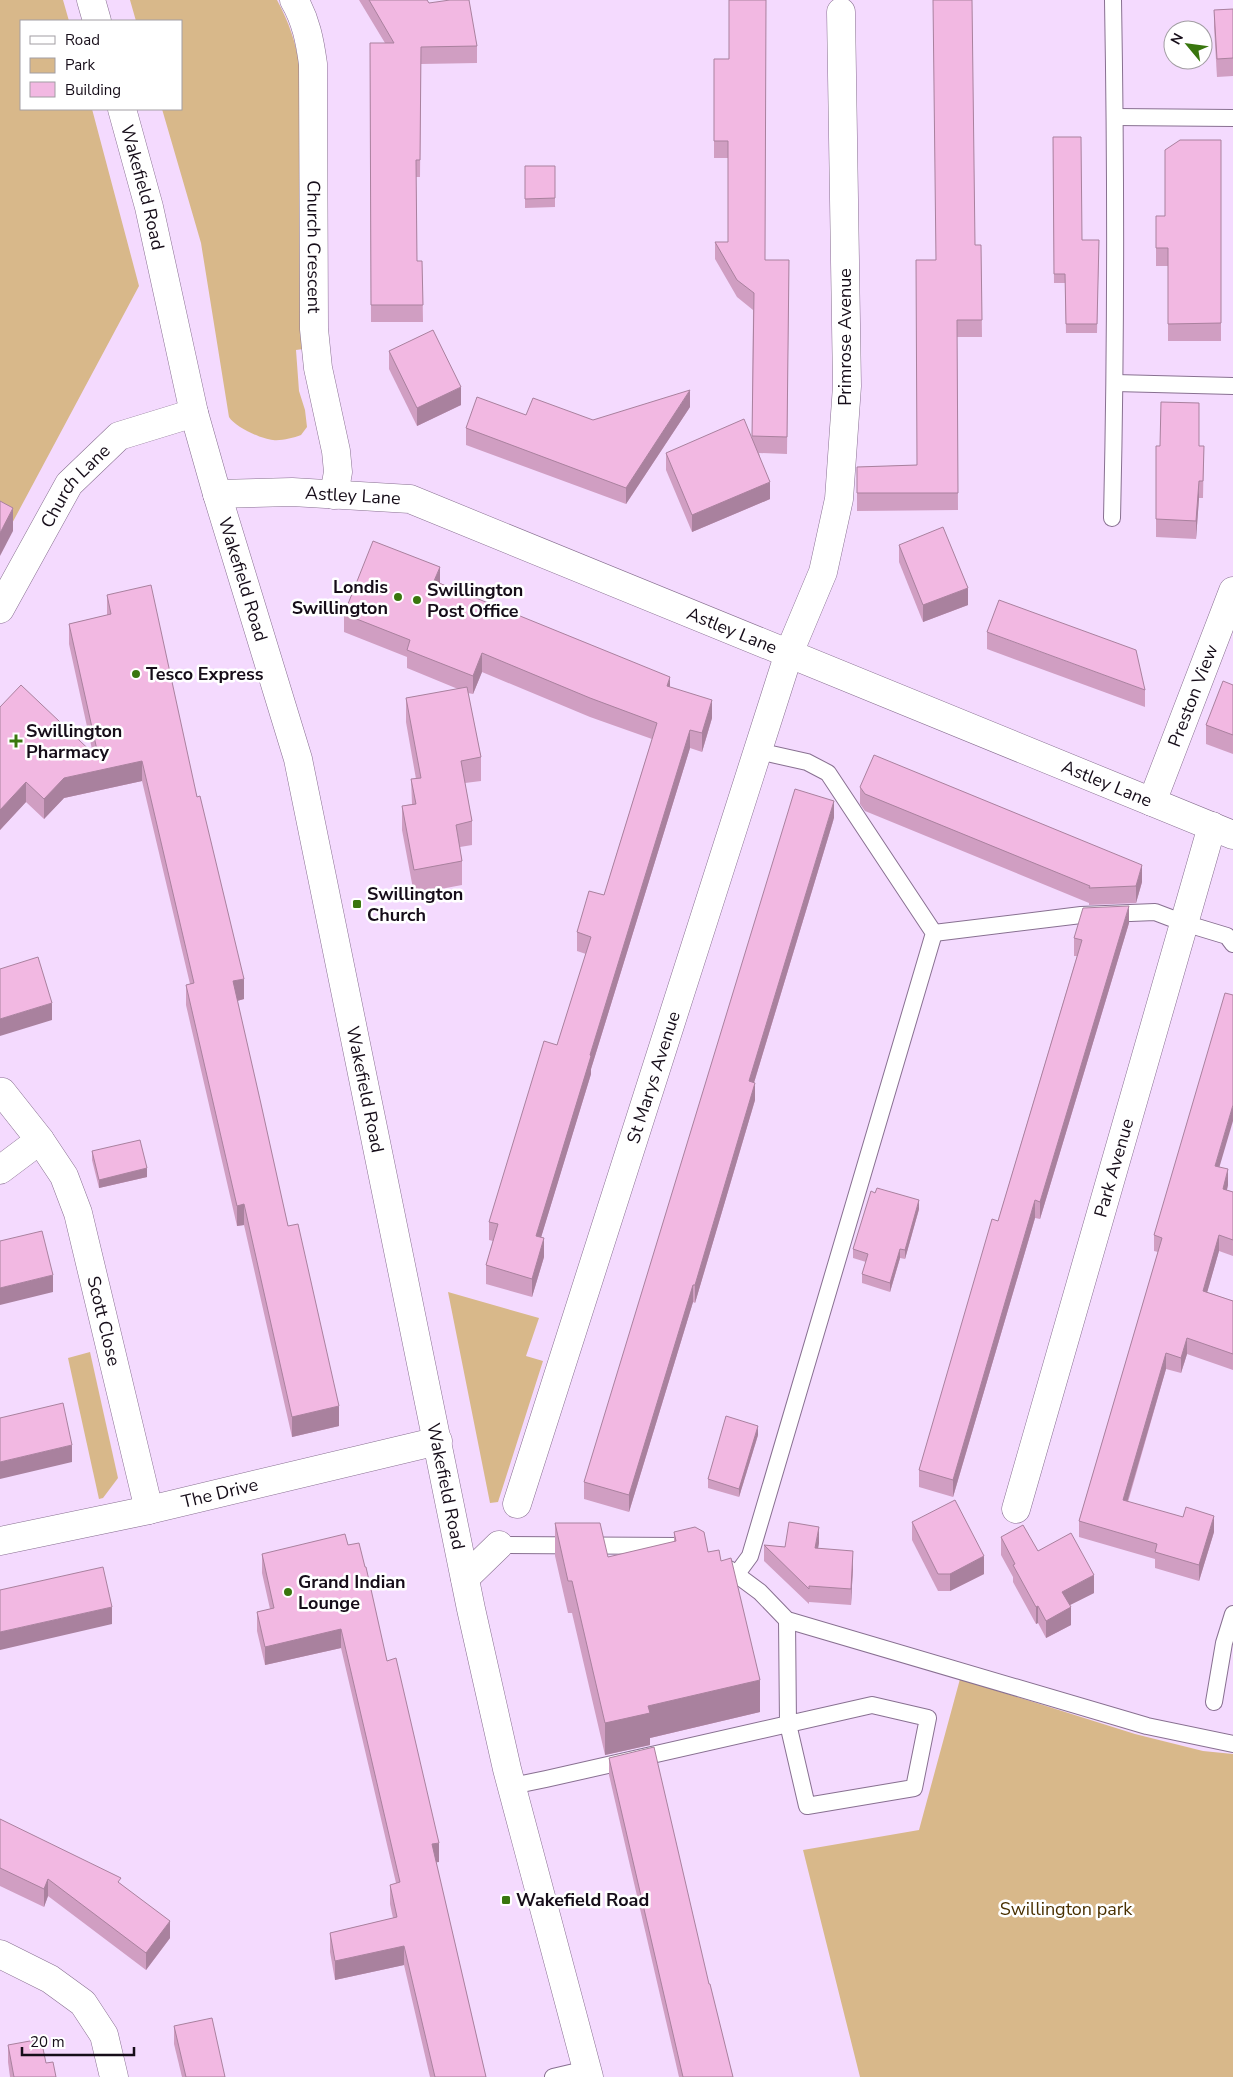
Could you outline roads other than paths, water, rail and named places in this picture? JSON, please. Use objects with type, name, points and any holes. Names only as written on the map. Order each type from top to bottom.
[{"type":"street","points":[[91,0],[97,20]]},
{"type":"street","name":"Church Crescent","points":[[294,0],[310,36],[313,64],[314,329],[318,368],[336,451],[338,472],[334,495]]},
{"type":"street","name":"Primrose Avenue","points":[[789,653],[823,572],[839,499],[848,386],[841,12]]},
{"type":"street","name":"Wakefield Road","points":[[122,110],[149,207],[194,413],[298,759],[465,1578],[512,1786],[588,2073]]},
{"type":"street","name":"Church Lane","points":[[0,609],[68,484],[119,436],[194,413]]},
{"type":"street","name":"Astley Lane","points":[[217,494],[292,492],[410,499],[1223,830]]},
{"type":"street","name":"Preston View","points":[[1152,802],[1233,591]]},
{"type":"street","name":"St Marys Avenue","points":[[517,1504],[789,653]]},
{"type":"street","name":"Park Avenue","points":[[1016,1508],[1184,923],[1223,830]]},
{"type":"street","name":"Scott Close","points":[[2,1092],[40,1140],[64,1176],[78,1213],[149,1510]]},
{"type":"street","points":[[0,1170],[40,1140]]},
{"type":"street","name":"The Drive","points":[[0,1540],[149,1510],[438,1441]]},
{"type":"street","points":[[465,1578],[499,1545]]},
{"type":"street","points":[[0,1954],[50,1979],[83,2003],[104,2035],[114,2077]]},
{"type":"lane","points":[[1112,518],[1115,383],[1113,0]]},
{"type":"lane","points":[[1115,117],[1233,118]]},
{"type":"lane","points":[[1115,383],[1233,386]]},
{"type":"lane","points":[[758,752],[807,762],[828,773],[934,932]]},
{"type":"lane","points":[[934,932],[1081,915],[1155,912],[1227,936],[1233,944]]},
{"type":"lane","points":[[736,1575],[750,1556],[934,932]]},
{"type":"lane","points":[[499,1545],[689,1546],[696,1549]]},
{"type":"lane","points":[[717,1561],[760,1592],[787,1620],[1147,1726],[1233,1744]]},
{"type":"lane","points":[[1214,1702],[1229,1644],[1233,1614]]},
{"type":"lane","points":[[512,1786],[788,1724],[872,1705],[928,1718],[914,1788],[807,1806],[788,1724],[787,1620]]},
{"type":"lane","points":[[553,2077],[588,2073]]},
{"type":"place","name":"Londis Swillington","points":[[398,597]]},
{"type":"place","name":"Swillington Post Office","points":[[417,600]]},
{"type":"place","name":"Tesco Express","points":[[136,674]]},
{"type":"place","name":"Swillington Pharmacy","points":[[16,741]]},
{"type":"place","name":"Swillington Church","points":[[357,904]]},
{"type":"place","name":"Grand Indian Lounge","points":[[288,1592]]},
{"type":"place","name":"Wakefield Road","points":[[506,1900]]},
{"type":"park label","name":"Swillington park","points":[[1066,1909]]}]
